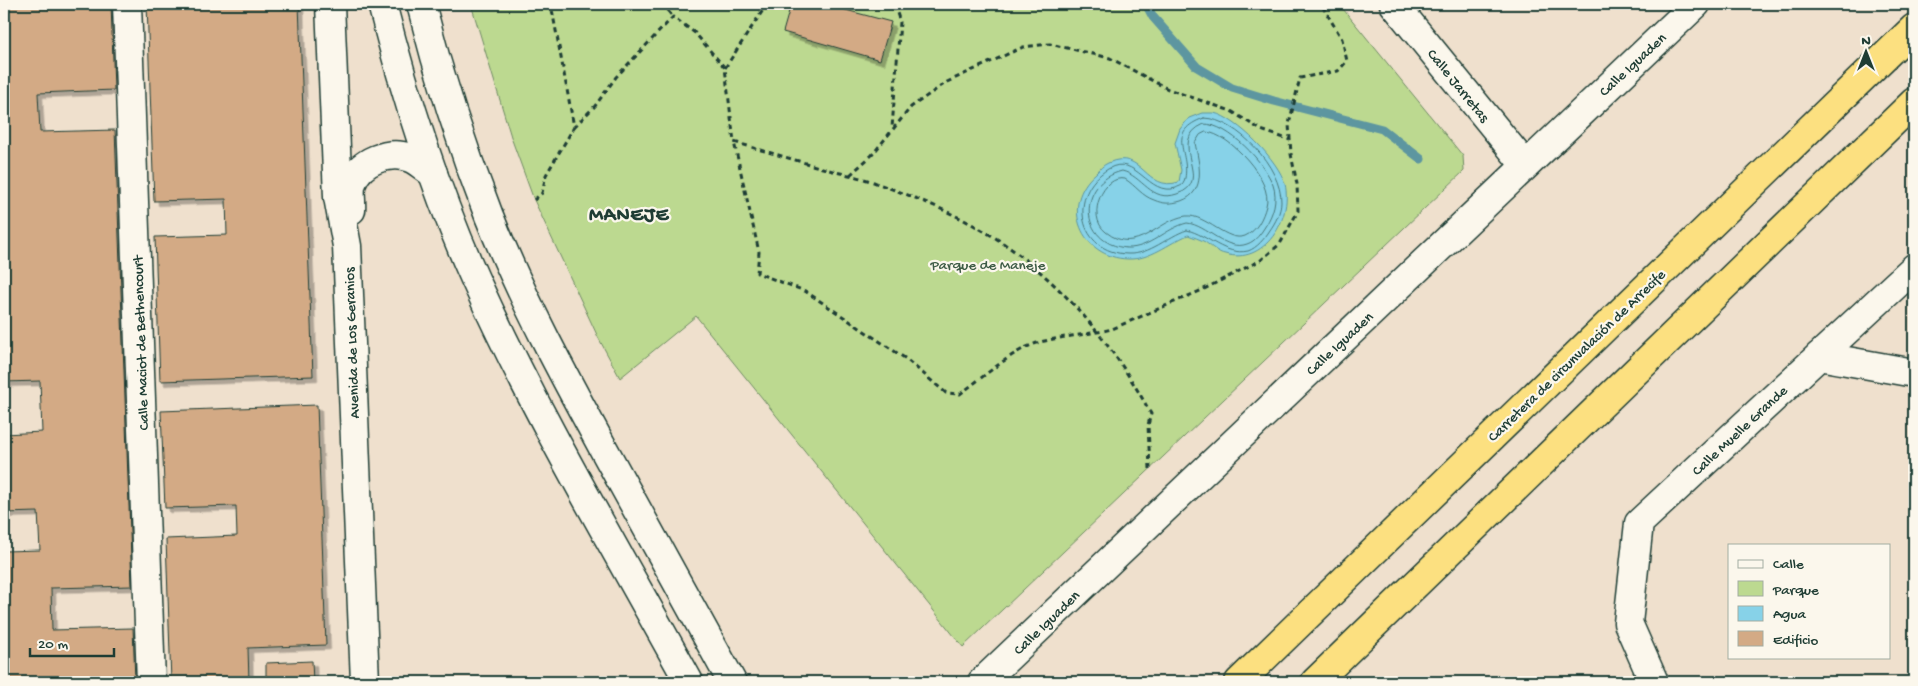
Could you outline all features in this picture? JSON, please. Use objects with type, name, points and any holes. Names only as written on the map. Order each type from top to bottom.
[{"type":"highway","name":"Carretera de circunvalación de Arrecife","points":[[1239,682],[1914,28]]},
{"type":"highway","points":[[1315,682],[1914,102]]},
{"type":"street","name":"Calle Maciot de Bethencourt","points":[[127,4],[151,682]]},
{"type":"street","name":"Avenida de Los Geranios","points":[[330,4],[338,197],[347,246],[365,682]]},
{"type":"street","points":[[382,4],[412,113],[432,173],[475,278],[512,355],[689,682]]},
{"type":"street","points":[[420,4],[468,161],[512,269],[572,390],[732,682]]},
{"type":"street","name":"Calle Jarretas","points":[[1394,4],[1525,166]]},
{"type":"street","name":"Calle Iguaden","points":[[982,682],[1696,4]]},
{"type":"street","points":[[347,246],[352,205],[351,185],[356,172],[372,161],[390,155],[410,158],[432,173]]},
{"type":"street","name":"Calle Muelle Grande","points":[[1654,682],[1628,624],[1639,523],[1914,268]]},
{"type":"street","points":[[1818,356],[1914,373]]},
{"type":"path","points":[[552,4],[574,127]]},
{"type":"path","points":[[662,4],[673,17],[696,33],[726,68],[734,142],[759,252],[758,273],[805,291],[906,359],[946,393],[960,394],[1011,356],[1035,343],[1112,329],[1202,290],[1261,260],[1280,244],[1298,211],[1297,184],[1289,124],[1300,78],[1338,71],[1346,61],[1342,39],[1321,4]]},
{"type":"path","points":[[726,68],[767,4]]},
{"type":"path","points":[[884,4],[895,7],[900,22],[892,129]]},
{"type":"path","points":[[534,200],[542,193],[546,175],[574,127],[595,106],[616,76],[673,17]]},
{"type":"path","points":[[850,176],[872,155],[911,107],[947,82],[1023,47],[1050,44],[1110,58],[1168,89],[1231,111],[1261,130],[1290,140]]},
{"type":"path","points":[[734,142],[874,182],[919,199],[953,214],[996,239],[1040,271],[1079,310],[1112,350],[1135,384],[1151,414],[1148,425],[1150,469]]},
{"type":"green space","name":"Parque de Maneje","points":[[471,4],[1339,4],[1463,156],[1464,171],[963,647],[696,316],[620,378],[598,337],[534,200],[512,140]]},
{"type":"water","points":[[1202,113],[1214,113],[1234,123],[1256,142],[1275,164],[1285,184],[1286,198],[1280,225],[1273,237],[1252,253],[1239,256],[1217,251],[1203,241],[1188,235],[1152,254],[1136,259],[1112,256],[1098,250],[1087,240],[1080,227],[1077,214],[1079,199],[1085,186],[1105,165],[1120,160],[1129,161],[1137,165],[1158,181],[1168,184],[1179,182],[1181,170],[1175,143],[1180,129],[1189,118]]},
{"type":"building","points":[[4,4],[111,4],[114,90],[38,93],[40,132],[115,130],[132,586],[51,588],[52,630],[133,628],[135,682],[4,682],[4,551],[40,550],[38,512],[4,513],[4,434],[42,432],[40,381],[4,382]]},
{"type":"building","points":[[147,4],[299,4],[313,376],[160,381],[155,237],[227,235],[226,199],[154,201]]},
{"type":"building","points":[[791,4],[823,4],[891,22],[880,60],[783,32]]},
{"type":"building","points":[[317,405],[326,645],[248,648],[249,682],[171,682],[166,539],[237,536],[236,506],[165,508],[161,411]]},
{"type":"building","points":[[312,661],[313,682],[266,682],[266,663]]},
{"type":"waterway","points":[[1146,4],[1153,17],[1197,67],[1232,88],[1382,129],[1421,159]]},
{"type":"district","name":"MANEJE","points":[[629,213]]}]
